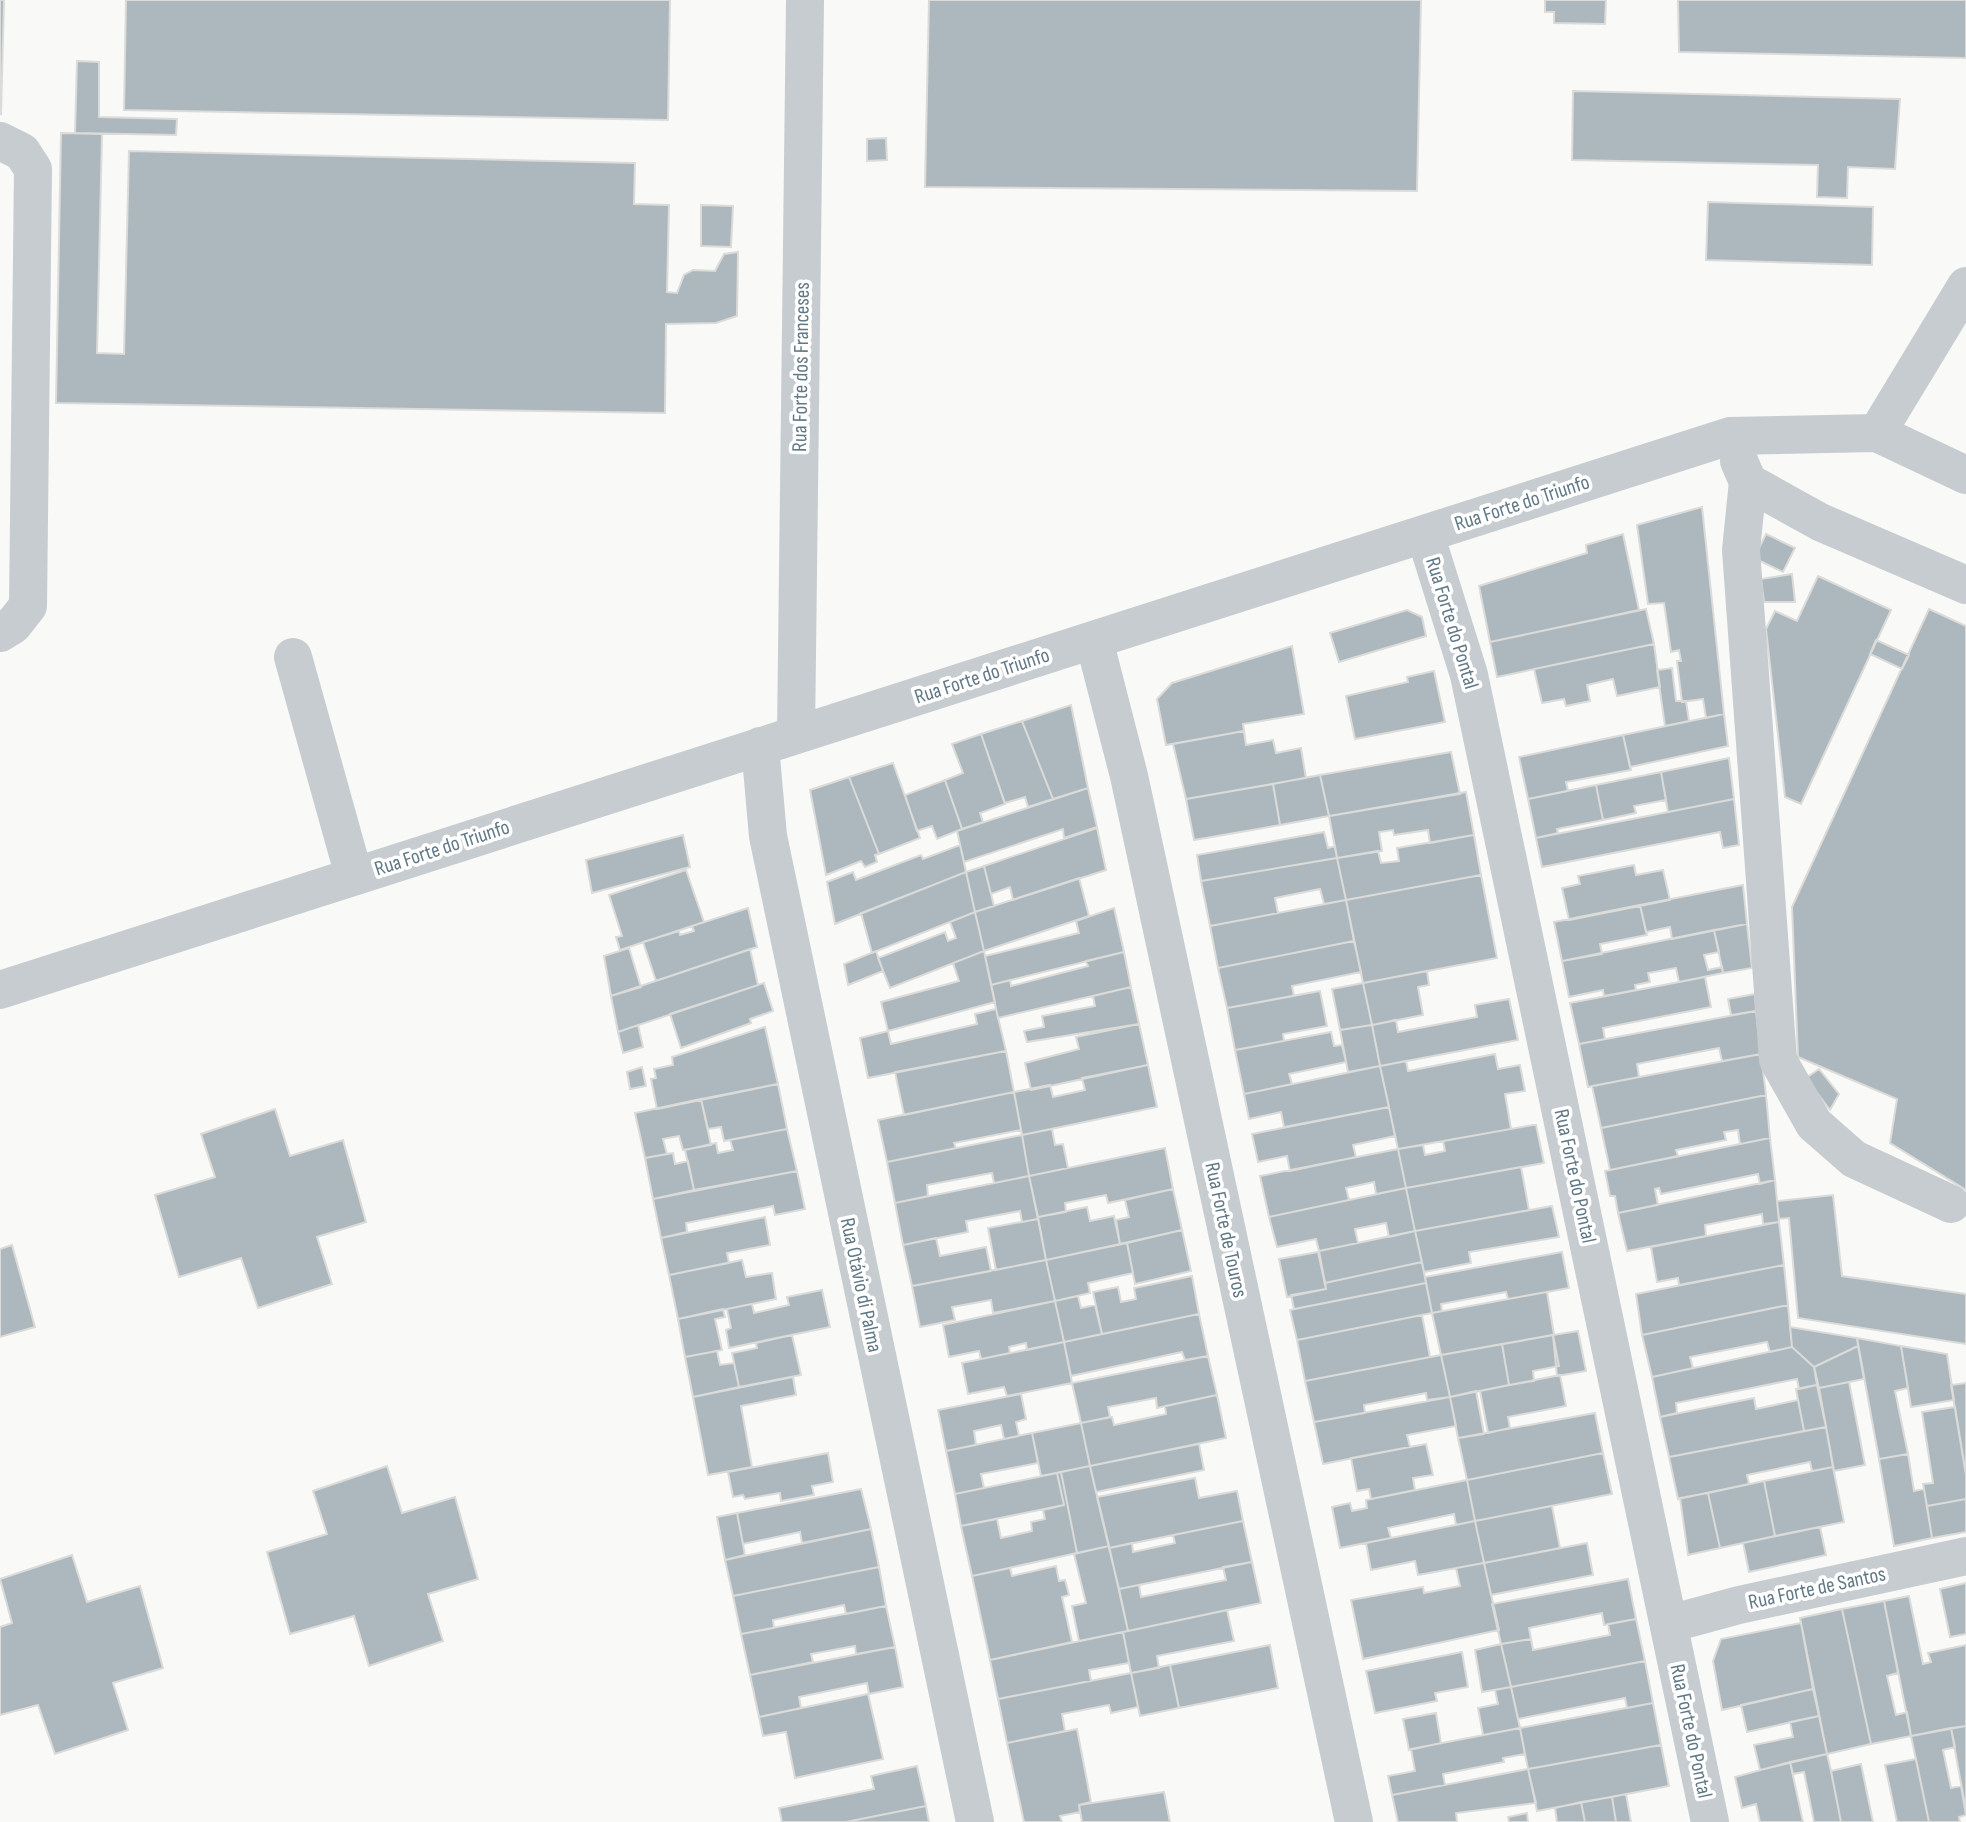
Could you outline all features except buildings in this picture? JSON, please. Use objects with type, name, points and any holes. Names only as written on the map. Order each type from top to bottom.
[{"type":"street","name":"Rua Forte dos Franceses","points":[[796,735],[805,0]]},
{"type":"street","points":[[0,141],[22,152],[33,169],[28,606],[13,625],[0,633]]},
{"type":"street","points":[[1877,433],[1966,286]]},
{"type":"street","name":"Rua Forte do Triunfo","points":[[0,990],[1730,436],[1877,433],[1966,475]]},
{"type":"street","points":[[1730,436],[1748,482],[1741,550],[1778,1059],[1814,1124],[1854,1159],[1951,1204]]},
{"type":"street","points":[[1748,482],[1820,522],[1966,585]]},
{"type":"street","name":"Rua Forte do Pontal","points":[[1425,534],[1469,675],[1710,1822]]},
{"type":"street","name":"Rua Forte de Touros","points":[[1094,640],[1132,790],[1353,1822]]},
{"type":"street","points":[[293,657],[354,876]]},
{"type":"street","name":"Rua Otávio di Palma","points":[[760,746],[771,849],[975,1822]]},
{"type":"street","name":"Rua Forte de Santos","points":[[1669,1624],[1966,1556]]}]
